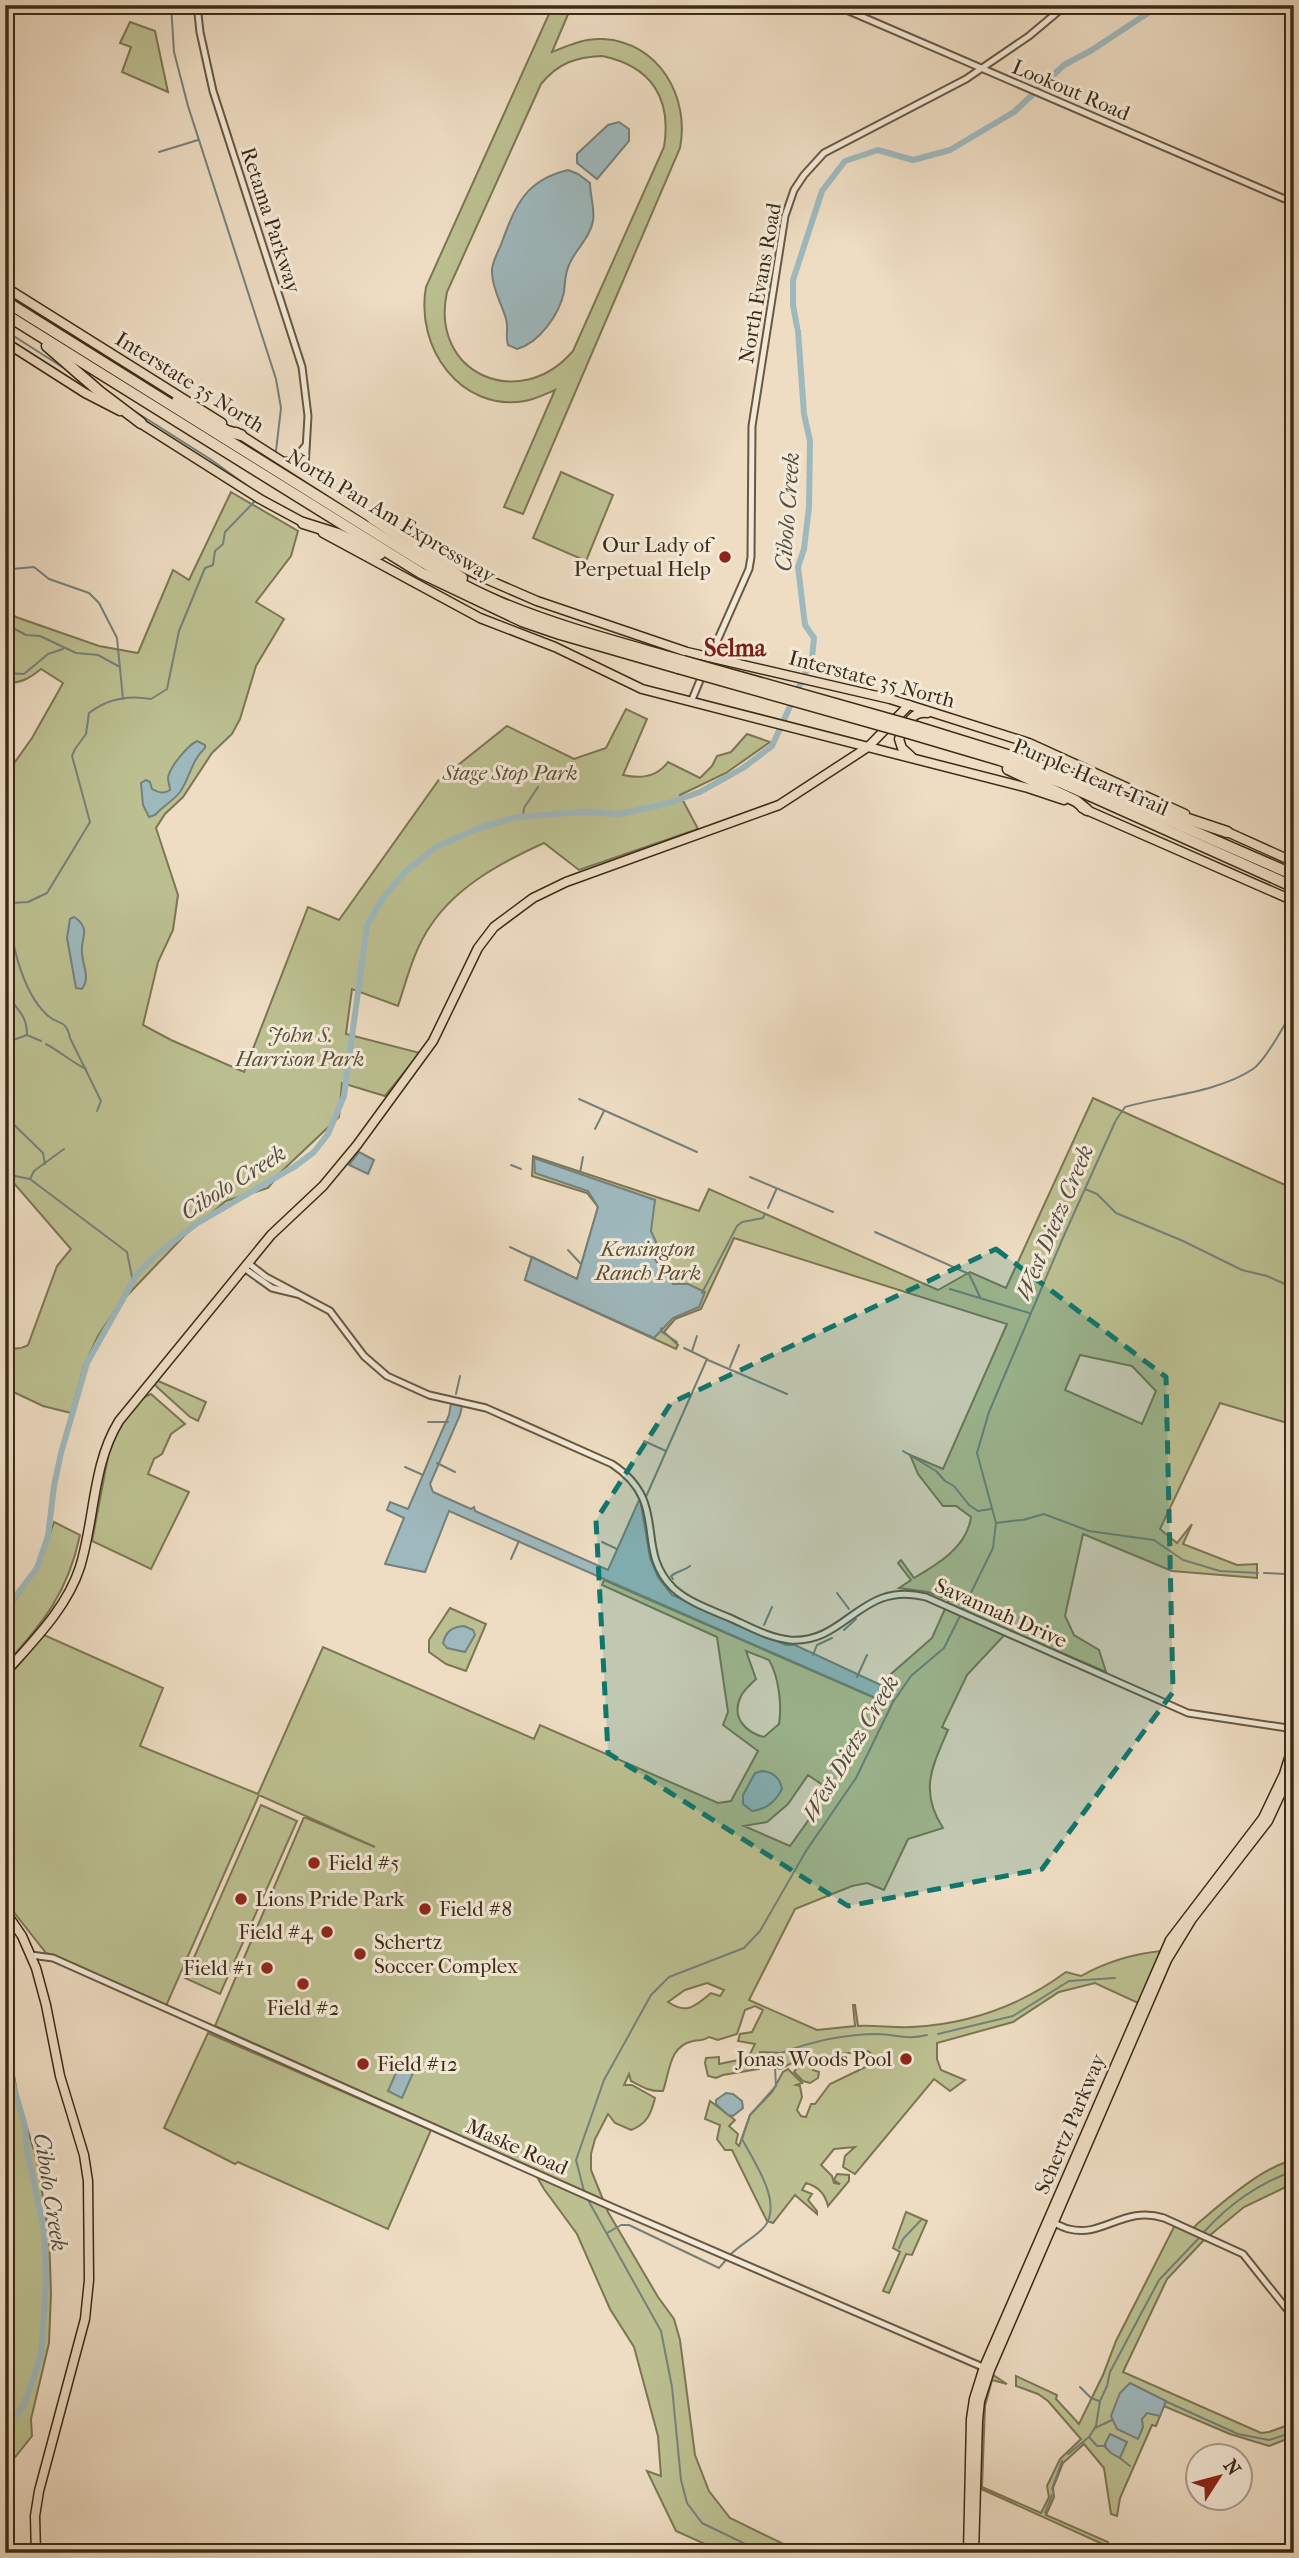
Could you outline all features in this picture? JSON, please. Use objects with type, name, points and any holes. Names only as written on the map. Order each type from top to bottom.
[{"type":"highway","name":"North Pan Am Expressway","points":[[5,302],[423,562],[500,603],[680,664]]},
{"type":"highway","name":"North Pan Am Expressway","points":[[5,314],[403,562],[464,595],[522,621],[560,634],[788,695]]},
{"type":"highway","points":[[29,329],[100,392],[141,423]]},
{"type":"highway","points":[[92,355],[110,362],[227,431],[241,435]]},
{"type":"highway","points":[[372,518],[500,603]]},
{"type":"highway","points":[[303,523],[338,534],[403,562]]},
{"type":"highway","name":"Purple Heart Trail","points":[[788,695],[1032,761],[1294,875]]},
{"type":"highway","name":"Purple Heart Trail","points":[[915,731],[1060,782],[1294,887]]},
{"type":"highway","points":[[969,752],[1076,801],[1087,810]]},
{"type":"highway","points":[[1105,792],[1227,832]]},
{"type":"main road","name":"Interstate 35 North","points":[[5,287],[287,461],[372,518],[446,560],[537,601],[710,658],[909,705],[1045,749],[1294,862]]},
{"type":"main road","points":[[5,342],[303,523],[481,618],[555,647],[642,689],[1028,788],[1087,810],[1294,901]]},
{"type":"main road","points":[[5,1673],[54,1615],[73,1585],[82,1557],[102,1463],[114,1429],[271,1235],[323,1186],[357,1145],[433,1041],[478,948],[489,932],[533,898],[566,882],[779,805],[868,747],[909,705]]},
{"type":"main road","points":[[917,760],[905,752],[899,743],[911,718],[921,713],[944,716]]},
{"type":"main road","points":[[838,740],[849,752],[843,764]]},
{"type":"main road","points":[[1294,1502],[1291,1537],[1294,1576]]},
{"type":"main road","name":"Schertz Parkway","points":[[968,2553],[971,2419],[974,2399],[1170,1940],[1263,1818],[1284,1774],[1294,1742]]},
{"type":"main road","name":"Schertz Parkway","points":[[1051,2221],[1176,1943],[1268,1821],[1294,1765]]},
{"type":"main road","points":[[5,1911],[22,1936],[43,1990],[60,2076],[84,2155],[89,2187],[88,2292],[85,2319],[39,2491],[35,2516],[36,2553]]},
{"type":"main road","name":"Schertz Parkway","points":[[974,2553],[978,2420],[987,2369]]},
{"type":"street","name":"Retama Parkway","points":[[197,5],[213,91],[302,367],[307,402],[305,467],[311,479]]},
{"type":"street","name":"Lookout Road","points":[[835,5],[1294,203]]},
{"type":"street","name":"North Evans Road","points":[[691,702],[749,569],[752,426],[780,241],[794,190],[824,153],[966,79],[1029,36],[1066,5]]},
{"type":"street","points":[[961,60],[968,69],[966,79]]},
{"type":"street","points":[[994,61],[996,71],[1002,78]]},
{"type":"street","points":[[287,461],[298,457],[306,444]]},
{"type":"street","name":"Savannah Drive","points":[[246,1265],[330,1311],[371,1364],[387,1376],[429,1395],[486,1408],[612,1464],[633,1480],[642,1493],[648,1510],[654,1555],[664,1577],[684,1597],[718,1613],[780,1638],[804,1639],[827,1632],[868,1603],[893,1594],[920,1595],[1188,1713],[1294,1729]]},
{"type":"street","name":"Maske Road","points":[[31,1955],[53,1958],[625,2213],[987,2369]]},
{"type":"street","points":[[1051,2221],[1070,2230],[1086,2230],[1130,2215],[1150,2214],[1164,2218],[1243,2254],[1294,2318]]},
{"type":"highlighted area","points":[[996,1249],[1166,1377],[1173,1692],[1042,1869],[848,1906],[608,1753],[596,1520],[671,1403]]},
{"type":"green space","points":[[553,5],[572,5],[552,52],[583,41],[603,39],[623,42],[655,61],[675,92],[682,129],[680,148],[523,514],[504,507],[555,390],[525,401],[502,402],[481,396],[462,386],[447,371],[435,352],[424,310],[426,287]],"holes":[[[602,56],[619,61],[645,76],[661,99],[666,129],[664,147],[573,351],[552,370],[528,379],[505,381],[483,376],[465,363],[452,345],[445,321],[447,292],[541,84],[561,66],[576,60]]]},
{"type":"green space","points":[[130,22],[155,31],[168,92],[122,72],[131,47],[120,43]]},
{"type":"green space","points":[[561,472],[613,495],[586,561],[533,538]]},
{"type":"green space","points":[[231,492],[298,531],[291,556],[256,602],[284,619],[256,666],[240,719],[232,734],[212,753],[183,797],[165,814],[156,828],[178,895],[173,930],[158,962],[143,1025],[171,1040],[244,1072],[308,907],[339,920],[438,781],[507,726],[574,759],[606,748],[626,709],[647,719],[623,775],[636,777],[653,774],[668,762],[700,778],[712,766],[717,756],[731,752],[747,734],[770,742],[726,773],[680,795],[698,829],[579,870],[544,843],[482,876],[442,911],[420,944],[398,1006],[352,989],[346,1034],[420,1053],[385,1096],[342,1083],[339,1117],[282,1171],[268,1188],[226,1201],[185,1235],[119,1304],[98,1336],[84,1366],[71,1413],[43,1406],[5,1388],[5,1346],[17,1348],[28,1345],[57,1266],[71,1249],[5,1173],[5,776],[32,738],[63,683],[41,669],[24,680],[5,683],[5,609],[16,617],[99,646],[138,653],[173,570],[189,580]]},
{"type":"green space","name":"Kensington Ranch Park","points":[[1093,1098],[1294,1189],[1294,1425],[1220,1403],[1160,1529],[1177,1543],[1192,1524],[1183,1544],[1237,1565],[1257,1564],[1257,1578],[1172,1571],[1083,1534],[1065,1616],[1074,1635],[1099,1650],[1106,1672],[1009,1630],[967,1675],[942,1727],[948,1730],[933,1768],[930,1790],[931,1802],[943,1828],[908,1839],[884,1890],[867,1883],[852,1886],[795,1909],[749,2000],[817,2030],[855,2026],[853,2005],[858,2026],[933,2025],[974,2017],[1012,2004],[1066,1972],[1081,1976],[1120,1959],[1161,1951],[1138,2003],[1095,1983],[1059,1992],[1013,2022],[937,2043],[937,2059],[941,2070],[965,2080],[950,2091],[934,2079],[855,2174],[843,2167],[845,2156],[855,2147],[834,2149],[821,2165],[832,2176],[834,2183],[840,2184],[834,2180],[837,2174],[849,2175],[849,2181],[828,2206],[821,2192],[806,2183],[802,2190],[812,2194],[808,2200],[817,2214],[795,2195],[773,2223],[767,2221],[732,2150],[725,2150],[717,2139],[720,2125],[705,2119],[710,2101],[735,2120],[729,2126],[738,2134],[736,2143],[739,2146],[750,2115],[772,2092],[783,2072],[788,2069],[802,2083],[796,2085],[800,2086],[802,2097],[797,2110],[801,2116],[806,2117],[811,2104],[815,2104],[830,2084],[880,2060],[868,2051],[840,2054],[818,2061],[813,2070],[819,2072],[818,2078],[810,2083],[803,2081],[794,2072],[806,2056],[780,2069],[775,2067],[781,2053],[760,2052],[755,2066],[758,2069],[716,2078],[708,2076],[706,2058],[719,2057],[719,2064],[748,2058],[755,2044],[738,2041],[740,2034],[752,2032],[763,2010],[755,2006],[745,2010],[737,2034],[718,2040],[709,2037],[679,2048],[672,2060],[663,2091],[650,2090],[631,2081],[629,2074],[624,2085],[632,2085],[655,2098],[650,2114],[641,2125],[631,2130],[615,2123],[608,2114],[595,2139],[591,2170],[608,2212],[674,2319],[680,2340],[695,2455],[709,2491],[730,2518],[802,2553],[725,2553],[676,2531],[647,2471],[661,2476],[658,2436],[634,2347],[610,2309],[577,2234],[544,2189],[537,2177],[537,2170],[215,2026],[304,1817],[375,1847],[259,1795],[166,2006],[46,1953],[5,1901],[5,1680],[44,1635],[163,1688],[140,1746],[258,1794],[323,1647],[534,1739],[540,1725],[718,1803],[731,1801],[758,1751],[723,1725],[728,1712],[717,1637],[602,1585],[604,1580],[877,1699],[891,1674],[932,1638],[949,1600],[928,1592],[899,1588],[911,1580],[898,1563],[901,1560],[914,1578],[932,1567],[958,1546],[971,1517],[956,1506],[943,1506],[918,1474],[910,1455],[943,1469],[1007,1324],[734,1238],[701,1309],[675,1319],[664,1332],[678,1345],[676,1349],[525,1280],[532,1257],[577,1279],[598,1207],[587,1193],[532,1176],[533,1156],[699,1211],[709,1189],[938,1290],[970,1272],[1006,1288]],"holes":[[[1080,1355],[1132,1366],[1156,1391],[1142,1424],[1065,1390]],[[746,1651],[769,1660],[777,1683],[780,1700],[779,1724],[764,1737],[745,1727],[738,1710],[742,1694],[756,1679]],[[808,1775],[830,1790],[790,1846],[744,1826],[767,1822],[788,1804]],[[707,1983],[724,1990],[720,1996],[711,1993],[691,2007],[680,2008],[668,2002],[685,1990]]]},
{"type":"green space","points":[[156,1380],[206,1402],[198,1421],[157,1387]]},
{"type":"green space","points":[[151,1394],[185,1424],[171,1434],[162,1454],[154,1459],[148,1474],[189,1492],[151,1569],[92,1541],[110,1447],[130,1412]]},
{"type":"green space","points":[[54,1522],[80,1535],[69,1573],[43,1620],[5,1665],[5,1613],[34,1570]]},
{"type":"green space","points":[[450,1608],[486,1624],[466,1671],[446,1664],[429,1652],[429,1640]]},
{"type":"green space","name":"Lions Pride Park","points":[[261,1805],[297,1821],[220,1994],[185,1978]]},
{"type":"green space","points":[[208,2033],[431,2130],[388,2229],[238,2162],[235,2164],[164,2128]]},
{"type":"green space","points":[[5,2040],[10,2052],[18,2099],[37,2160],[49,2235],[51,2293],[49,2343],[31,2419],[32,2436],[8,2466],[5,2475]]},
{"type":"green space","points":[[1294,2160],[1294,2183],[1244,2207],[1203,2241],[1167,2279],[1123,2372],[1261,2433],[1294,2423],[1294,2436],[1269,2446],[1230,2434],[1164,2406],[1156,2426],[1152,2425],[1120,2498],[1117,2516],[1111,2514],[1104,2468],[1084,2444],[1063,2463],[1046,2515],[1108,2542],[1107,2546],[979,2488],[982,2417],[993,2375],[1007,2384],[992,2380],[985,2406],[982,2487],[1041,2513],[1049,2497],[1047,2486],[1060,2459],[1081,2439],[1048,2401],[1016,2386],[1016,2376],[1057,2395],[1056,2399],[1079,2424],[1116,2341],[1176,2223],[1192,2230],[1218,2206],[1256,2178]]},
{"type":"green space","points":[[906,2212],[927,2221],[912,2255],[906,2254],[889,2293],[883,2291],[900,2252],[893,2248]]},
{"type":"water","points":[[619,122],[629,129],[629,141],[597,179],[577,163],[577,154],[608,125]]},
{"type":"water","points":[[568,170],[590,183],[593,221],[568,268],[564,292],[553,319],[533,341],[517,349],[508,345],[507,322],[494,284],[493,265],[512,216],[524,196],[542,180]]},
{"type":"water","points":[[197,741],[205,745],[205,748],[180,792],[155,815],[149,817],[143,805],[141,783],[146,780],[150,782],[152,789],[159,792],[170,790],[168,778],[172,769],[184,752]]},
{"type":"water","points":[[74,917],[84,929],[82,957],[86,975],[82,989],[76,988],[67,938],[70,919]]},
{"type":"water","points":[[359,1152],[374,1160],[368,1174],[349,1165]]},
{"type":"water","points":[[534,1158],[655,1200],[651,1231],[656,1242],[654,1258],[673,1284],[688,1284],[705,1292],[699,1307],[673,1318],[654,1338],[525,1280],[532,1257],[577,1279],[598,1207],[588,1191],[535,1173]]},
{"type":"water","points":[[451,1404],[462,1406],[430,1484],[433,1492],[471,1509],[474,1507],[475,1511],[608,1570],[640,1498],[650,1558],[658,1577],[672,1595],[786,1645],[795,1645],[883,1686],[878,1699],[449,1511],[425,1572],[385,1564],[404,1518],[387,1510],[390,1502],[408,1509],[449,1415]]},
{"type":"water","points":[[464,1626],[473,1630],[475,1635],[465,1652],[447,1648],[443,1643],[446,1635],[453,1629]]},
{"type":"water","points":[[762,1771],[775,1776],[782,1789],[770,1804],[752,1811],[743,1804],[743,1795],[755,1773]]},
{"type":"water","points":[[402,2059],[416,2066],[402,2098],[388,2091]]},
{"type":"water","points":[[726,2093],[733,2094],[742,2101],[743,2108],[733,2116],[716,2104],[716,2100]]},
{"type":"water","points":[[1130,2383],[1166,2401],[1160,2416],[1147,2413],[1142,2419],[1143,2427],[1138,2439],[1117,2429],[1111,2416],[1120,2393]]},
{"type":"water","points":[[1110,2434],[1127,2442],[1120,2458],[1104,2446]]},
{"type":"waterway","points":[[171,5],[174,52],[188,106],[276,379],[281,408],[276,451]]},
{"type":"waterway","name":"Cibolo Creek","points":[[797,327],[793,305],[793,280],[822,191],[845,161],[878,150],[913,160],[950,150],[1014,112],[1064,65],[1092,50],[1160,5]]},
{"type":"waterway","points":[[159,152],[198,140]]},
{"type":"waterway","name":"Cibolo Creek","points":[[5,1610],[37,1568],[48,1536],[61,1453],[87,1363],[137,1274],[156,1255],[196,1224],[294,1167],[314,1152],[328,1134],[344,1096],[367,925],[383,898],[406,871],[436,847],[479,828],[517,817],[582,812],[620,814],[669,803],[700,792],[743,768],[772,746],[812,658],[814,638],[805,625],[798,567],[804,549],[809,507],[810,441],[804,414],[798,331]]},
{"type":"waterway","points":[[12,335],[67,370]]},
{"type":"waterway","points":[[131,409],[249,487]]},
{"type":"waterway","points":[[97,1111],[101,1101],[66,1028],[50,1018],[30,992],[14,946],[12,903],[28,902],[47,893],[90,822],[72,756],[86,734],[89,713],[103,704],[119,699],[151,699],[167,689],[179,631],[205,568],[213,565],[215,551],[223,544],[225,532],[254,502],[253,498]]},
{"type":"waterway","points":[[12,569],[34,567],[49,579],[89,593],[99,603],[117,638],[123,699]]},
{"type":"waterway","points":[[5,631],[11,627],[26,635],[40,636],[76,653],[98,655],[120,667]]},
{"type":"waterway","points":[[5,673],[24,674],[48,654],[63,649]]},
{"type":"waterway","points":[[523,816],[524,808],[538,787]]},
{"type":"waterway","points":[[5,989],[25,1020],[27,1035],[41,1041]]},
{"type":"waterway","name":"West Dietz Creek","points":[[962,1611],[993,1548],[996,1523],[977,1453],[989,1412],[1116,1120],[1125,1107],[1208,1088],[1253,1069],[1270,1049],[1294,1006]]},
{"type":"waterway","points":[[5,1043],[27,1035]]},
{"type":"waterway","points":[[46,1044],[86,1069]]},
{"type":"waterway","points":[[579,1099],[697,1152]]},
{"type":"waterway","points":[[595,1129],[604,1111]]},
{"type":"waterway","points":[[5,1116],[43,1153],[45,1164]]},
{"type":"waterway","points":[[64,1149],[34,1171],[30,1179],[127,1252],[133,1282]]},
{"type":"waterway","points":[[580,1173],[583,1157]]},
{"type":"waterway","points":[[511,1165],[521,1169]]},
{"type":"waterway","points":[[5,1179],[15,1176],[30,1179]]},
{"type":"waterway","points":[[750,1177],[833,1212]]},
{"type":"waterway","points":[[1085,1189],[1097,1194],[1116,1213],[1183,1241],[1242,1270],[1267,1276],[1294,1288]]},
{"type":"waterway","points":[[768,1208],[776,1190]]},
{"type":"waterway","points":[[702,1293],[737,1226],[742,1222],[763,1218],[765,1214]]},
{"type":"waterway","points":[[875,1232],[969,1274],[980,1297]]},
{"type":"waterway","points":[[510,1247],[531,1257]]},
{"type":"waterway","points":[[568,1250],[581,1264]]},
{"type":"waterway","points":[[950,1289],[1029,1313]]},
{"type":"waterway","points":[[661,1328],[662,1332],[677,1342]]},
{"type":"waterway","points":[[692,1351],[697,1336]]},
{"type":"waterway","points":[[730,1367],[739,1345]]},
{"type":"waterway","points":[[645,1499],[707,1359],[684,1348]]},
{"type":"waterway","points":[[708,1360],[787,1394]]},
{"type":"waterway","points":[[456,1394],[460,1376]]},
{"type":"waterway","points":[[428,1422],[448,1422]]},
{"type":"waterway","points":[[644,1441],[666,1451]]},
{"type":"waterway","points":[[903,1451],[936,1471],[978,1511],[991,1509]]},
{"type":"waterway","points":[[437,1463],[455,1472]]},
{"type":"waterway","points":[[405,1467],[423,1475]]},
{"type":"waterway","points":[[1023,1520],[1044,1514],[1089,1531],[1154,1540],[1183,1560],[1220,1571],[1258,1573]]},
{"type":"waterway","points":[[996,1523],[1021,1520]]},
{"type":"waterway","points":[[511,1559],[519,1541]]},
{"type":"waterway","points":[[602,1542],[617,1549]]},
{"type":"waterway","points":[[673,1579],[671,1576],[690,1566]]},
{"type":"waterway","points":[[1264,1573],[1286,1574]]},
{"type":"waterway","points":[[837,1593],[849,1609]]},
{"type":"waterway","points":[[764,1625],[772,1607]]},
{"type":"waterway","name":"West Dietz Creek","points":[[584,2191],[576,2160],[604,2080],[651,1995],[669,1977],[744,1948],[760,1931],[806,1851],[856,1778],[893,1702],[911,1676],[944,1648],[960,1616]]},
{"type":"waterway","points":[[844,1630],[856,1619]]},
{"type":"waterway","points":[[813,1655],[817,1645],[832,1638]]},
{"type":"waterway","points":[[857,1677],[867,1655]]},
{"type":"waterway","points":[[879,1691],[894,1701]]},
{"type":"waterway","points":[[938,2034],[1013,2016],[1069,1981],[1115,1978]]},
{"type":"waterway","points":[[731,2254],[762,2229],[770,2216],[769,2193],[742,2139],[750,2115],[776,2086],[775,2067],[781,2053],[853,2035],[927,2035]]},
{"type":"waterway","name":"Cibolo Creek","points":[[5,2042],[13,2085],[25,2126],[27,2150],[44,2230],[46,2284],[41,2355],[24,2405],[5,2422]]},
{"type":"waterway","points":[[5,2097],[18,2099]]},
{"type":"waterway","points":[[1204,2232],[1245,2196],[1269,2181],[1294,2171]]},
{"type":"waterway","name":"West Dietz Creek","points":[[588,2200],[661,2331],[672,2387],[681,2480],[687,2503],[702,2523],[764,2553]]},
{"type":"waterway","points":[[899,2248],[903,2239],[921,2220]]},
{"type":"waterway","points":[[607,2233],[621,2225],[629,2225],[719,2268],[726,2260]]},
{"type":"waterway","points":[[1068,2454],[1089,2437],[1096,2426],[1100,2401],[1110,2372],[1159,2280],[1199,2238]]},
{"type":"waterway","points":[[1080,2387],[1091,2398],[1099,2401]]},
{"type":"waterway","points":[[1165,2401],[1238,2434],[1269,2440],[1294,2432]]},
{"type":"waterway","points":[[1095,2428],[1112,2420]]},
{"type":"waterway","points":[[1089,2437],[1097,2446],[1106,2446]]},
{"type":"waterway","points":[[1120,2458],[1130,2466]]},
{"type":"waterway","points":[[1052,2489],[1062,2461]]},
{"type":"waterway","points":[[1045,2513],[1052,2495]]},
{"type":"place","name":"Our Lady of Perpetual Help","points":[[725,557]]},
{"type":"place","name":"Field #5","points":[[314,1863]]},
{"type":"place","name":"Lions Pride Park","points":[[241,1899]]},
{"type":"place","name":"Field #8","points":[[425,1909]]},
{"type":"place","name":"Field #4","points":[[327,1932]]},
{"type":"place","name":"Schertz Soccer Complex","points":[[360,1954]]},
{"type":"place","name":"Field #1","points":[[267,1968]]},
{"type":"place","name":"Field #2","points":[[303,1984]]},
{"type":"place","name":"Jonas Woods Pool","points":[[906,2059]]},
{"type":"place","name":"Field #12","points":[[363,2064]]},
{"type":"district","name":"Selma","points":[[735,648]]},
{"type":"park label","name":"Stage Stop Park","points":[[510,773]]},
{"type":"park label","name":"John S. Harrison Park","points":[[300,1047]]}]
